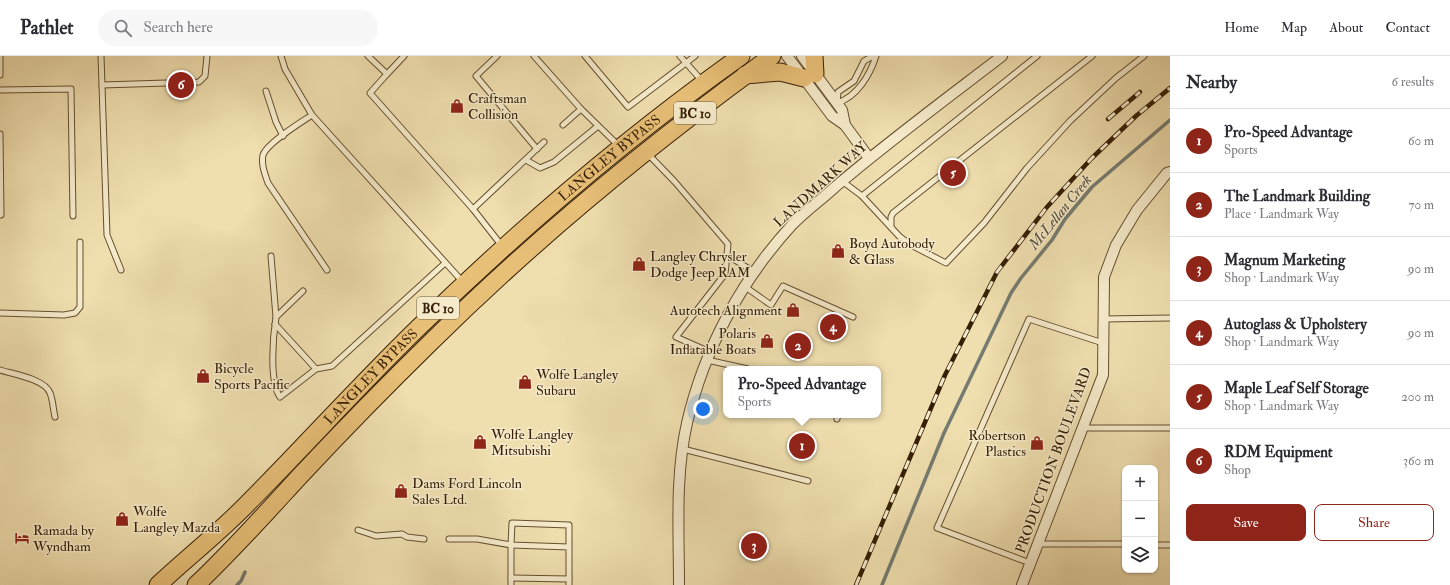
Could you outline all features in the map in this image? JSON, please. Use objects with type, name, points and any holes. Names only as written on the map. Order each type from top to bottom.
[{"type":"highway","name":"LANGLEY BYPASS","points":[[158,585],[242,509],[359,387],[464,284],[582,180],[740,56]]},
{"type":"highway","name":"LANGLEY BYPASS","points":[[196,585],[223,560],[362,412],[437,336],[486,290],[561,222],[646,152],[745,75],[772,56]]},
{"type":"highway","points":[[745,75],[780,72],[809,76],[814,56]]},
{"type":"street","points":[[787,56],[842,110],[845,125]]},
{"type":"street","points":[[802,56],[809,76],[832,116],[845,125],[868,158]]},
{"type":"street","name":"LANDMARK WAY","points":[[679,585],[680,474],[687,424],[708,356],[744,286],[791,226],[868,158],[1002,56]]},
{"type":"street","name":"PRODUCTION BOULEVARD","points":[[1022,585],[1103,375],[1104,277],[1116,246],[1137,210],[1167,173],[1170,172]]},
{"type":"lane","points":[[0,56],[0,74]]},
{"type":"lane","points":[[101,56],[107,234],[121,270]]},
{"type":"lane","points":[[102,85],[199,82],[205,76],[207,56]]},
{"type":"lane","points":[[281,56],[288,73],[312,115],[464,284]]},
{"type":"lane","points":[[368,56],[387,74]]},
{"type":"lane","points":[[404,56],[370,93],[473,209],[504,248]]},
{"type":"lane","points":[[497,56],[476,76],[537,149]]},
{"type":"lane","points":[[534,56],[581,109],[622,148]]},
{"type":"lane","points":[[585,56],[628,107],[695,56]]},
{"type":"lane","points":[[680,56],[704,84]]},
{"type":"lane","points":[[873,56],[864,61],[854,81],[838,92],[836,103],[844,101],[859,88],[874,64],[876,56]]},
{"type":"lane","points":[[862,196],[1037,56]]},
{"type":"lane","points":[[891,227],[891,217],[893,213],[1092,56]]},
{"type":"lane","points":[[842,181],[862,196],[909,244],[946,263],[984,223],[1027,168],[1070,121],[1116,78],[1144,56]]},
{"type":"lane","points":[[0,90],[71,89],[73,216]]},
{"type":"lane","points":[[266,91],[276,122],[283,136]]},
{"type":"lane","points":[[563,125],[581,109]]},
{"type":"lane","points":[[312,115],[271,145],[264,154],[263,167],[268,183],[327,270]]},
{"type":"lane","points":[[526,160],[540,168],[554,162],[598,126]]},
{"type":"lane","points":[[0,134],[1,215]]},
{"type":"lane","points":[[473,209],[544,142]]},
{"type":"lane","points":[[646,152],[675,182],[728,244],[725,274],[676,337],[708,356],[739,366]]},
{"type":"lane","points":[[0,313],[64,315],[75,313],[80,307],[80,242]]},
{"type":"lane","points":[[271,256],[276,317],[272,344],[275,390],[280,397],[316,369],[332,366],[446,263]]},
{"type":"lane","points":[[727,256],[754,272]]},
{"type":"lane","points":[[744,286],[771,305],[783,286],[853,317]]},
{"type":"lane","points":[[276,317],[303,291]]},
{"type":"lane","points":[[1103,319],[1170,318]]},
{"type":"lane","points":[[1030,563],[937,528],[1029,319],[1103,343]]},
{"type":"lane","points":[[274,324],[316,369]]},
{"type":"lane","points":[[0,370],[23,376],[46,386],[50,392],[55,417]]},
{"type":"lane","points":[[1082,428],[1170,428]]},
{"type":"lane","points":[[683,449],[808,481]]},
{"type":"lane","points":[[511,585],[512,523],[569,525],[569,585]]},
{"type":"lane","points":[[358,530],[376,536],[402,534],[407,537],[424,540]]},
{"type":"lane","points":[[449,540],[477,539],[512,545],[569,547]]},
{"type":"lane","points":[[1037,544],[1122,544]]},
{"type":"lane","points":[[1158,545],[1170,545]]},
{"type":"lane","points":[[511,578],[569,579]]},
{"type":"waterway","name":"McLellan Creek","points":[[882,585],[944,433],[1011,293],[1021,278],[1052,240],[1065,219],[1092,187],[1170,120]]},
{"type":"waterway","points":[[237,585],[241,581],[245,572]]},
{"type":"railway","points":[[856,585],[945,375],[997,272],[1047,207],[1092,158],[1136,116],[1170,88]]},
{"type":"railway","points":[[1108,119],[1140,92]]},
{"type":"place","name":"RDM Equipment","points":[[181,85]]},
{"type":"place","name":"Craftsman Collision","points":[[457,106]]},
{"type":"place","name":"Maple Leaf Self Storage","points":[[953,173]]},
{"type":"place","name":"Boyd Autobody & Glass","points":[[838,251]]},
{"type":"place","name":"Langley Chrysler Dodge Jeep RAM","points":[[639,264]]},
{"type":"place","name":"Autotech Alignment","points":[[793,310]]},
{"type":"place","name":"Autoglass & Upholstery","points":[[833,327]]},
{"type":"place","name":"Polaris Inflatable Boats","points":[[767,341]]},
{"type":"place","name":"The Landmark Building","points":[[798,346]]},
{"type":"place","name":"Bicycle Sports Pacific","points":[[203,376]]},
{"type":"place","name":"Wolfe Langley Subaru","points":[[525,382]]},
{"type":"place","name":"Wolfe Langley Mitsubishi","points":[[480,442]]},
{"type":"place","name":"Robertson Plastics","points":[[1037,443]]},
{"type":"place","name":"Pro-Speed Advantage","points":[[802,446]]},
{"type":"place","name":"Dams Ford Lincoln Sales Ltd.","points":[[401,491]]},
{"type":"place","name":"Wolfe Langley Mazda","points":[[122,519]]},
{"type":"place","name":"Ramada by Wyndham","points":[[22,538]]},
{"type":"place","name":"Magnum Marketing","points":[[754,546]]}]
